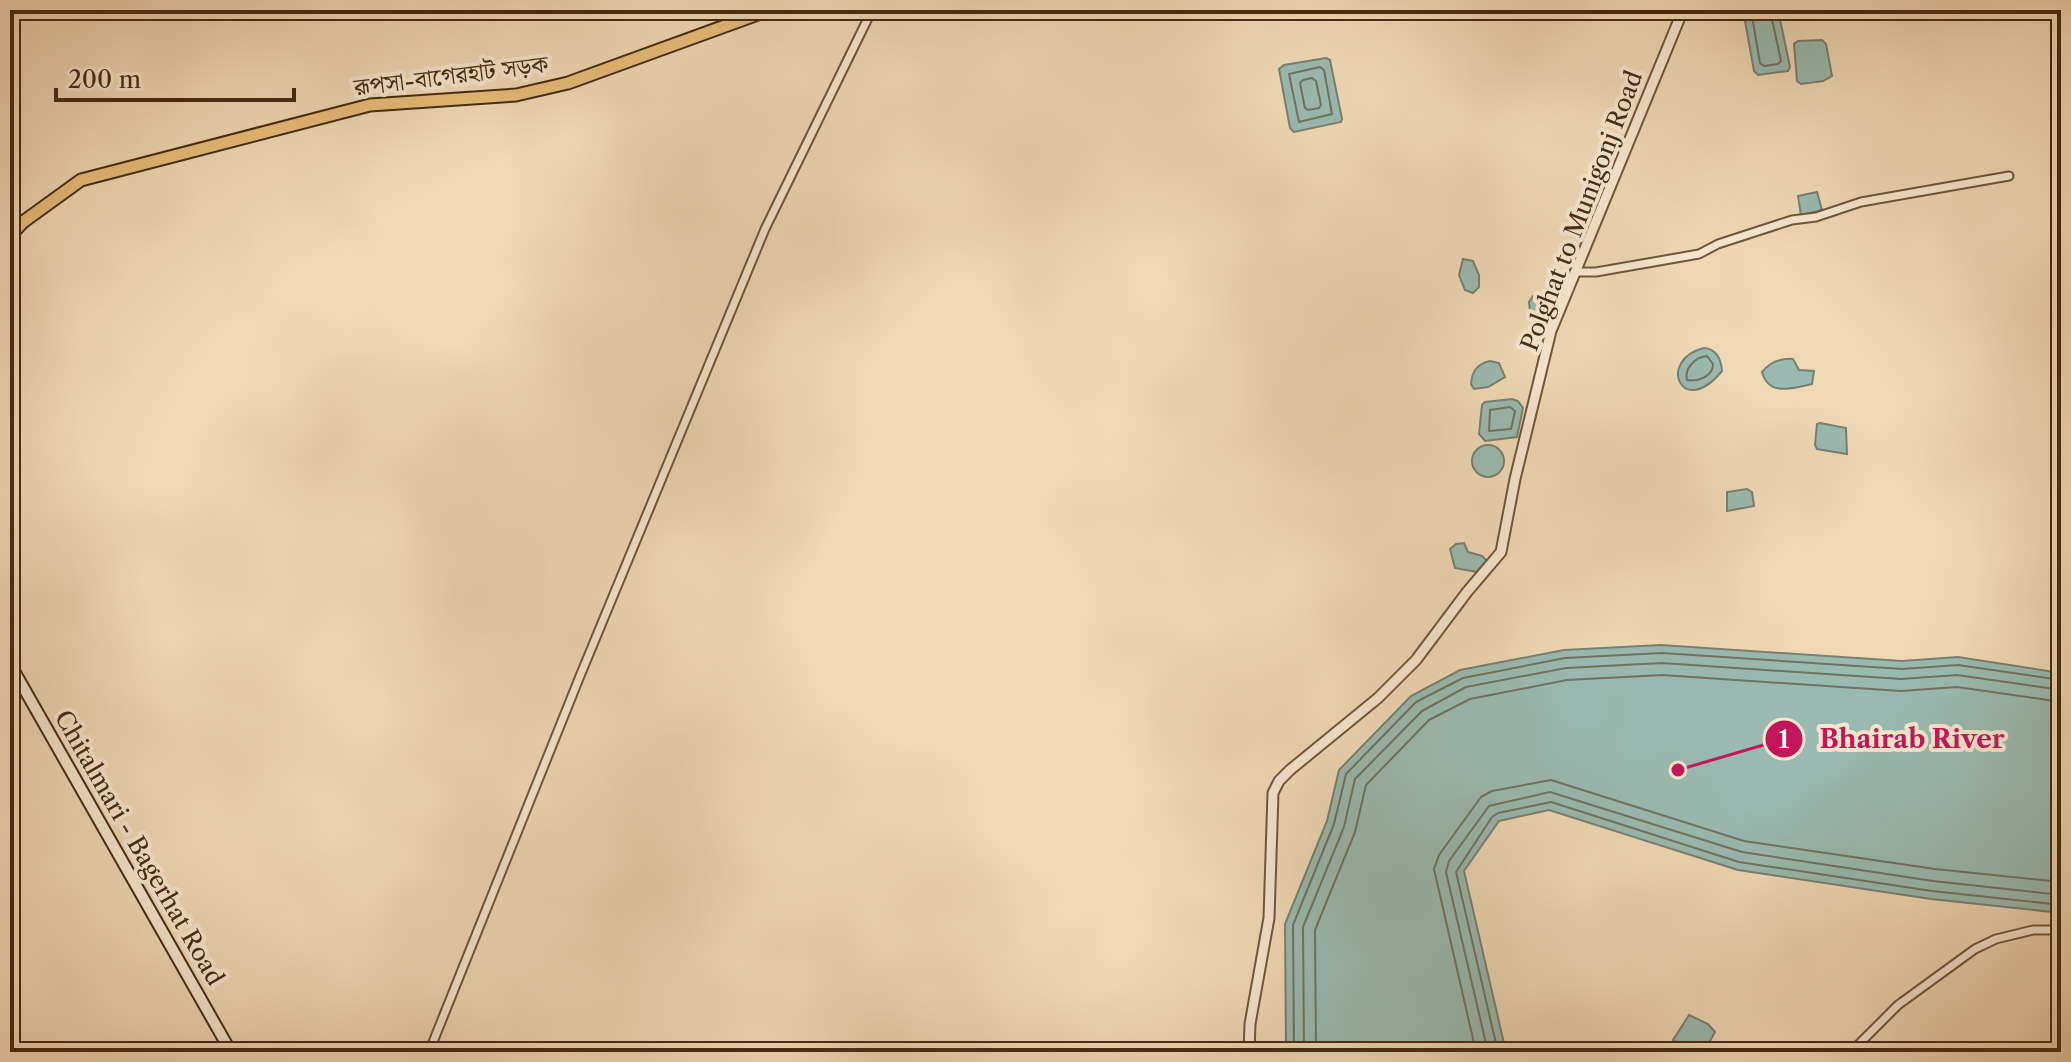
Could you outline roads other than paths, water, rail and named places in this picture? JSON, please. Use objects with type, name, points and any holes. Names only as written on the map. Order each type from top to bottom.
[{"type":"main road","name":"রূপসা-বাগেরহাট সড়ক","points":[[10,236],[23,222],[81,180],[370,105],[516,95],[568,83],[769,10]]},
{"type":"main road","name":"Chitalmari - Bagerhat Road","points":[[10,664],[231,1052]]},
{"type":"street","points":[[429,1052],[765,229],[872,10]]},
{"type":"street","name":"Polghat to Munigonj Road","points":[[1249,1052],[1250,1024],[1269,918],[1273,793],[1290,770],[1378,698],[1416,660],[1501,552],[1515,479],[1551,331],[1683,10]]},
{"type":"street","points":[[1577,272],[1596,272],[1699,254],[1718,244],[1792,220],[1816,217],[1861,202],[2009,176]]},
{"type":"street","points":[[1851,1052],[1898,1005],[1975,949],[1996,939],[2033,930],[2061,930]]},
{"type":"water","points":[[1743,10],[1778,10],[1790,67],[1788,71],[1758,75],[1754,71]]},
{"type":"water","points":[[1822,40],[1826,44],[1832,76],[1823,81],[1801,84],[1797,81],[1794,44],[1798,41]]},
{"type":"water","points":[[1326,58],[1330,60],[1341,122],[1294,132],[1290,128],[1279,69],[1284,65]]},
{"type":"water","points":[[1817,192],[1822,210],[1801,215],[1798,196]]},
{"type":"water","points":[[1463,259],[1473,261],[1479,275],[1479,287],[1473,293],[1465,290],[1459,275]]},
{"type":"water","points":[[1533,296],[1555,302],[1548,326],[1540,323],[1539,314],[1530,312],[1529,302]]},
{"type":"water","points":[[1704,348],[1718,355],[1722,371],[1708,385],[1696,390],[1686,388],[1680,382],[1678,373],[1681,364],[1689,354]]},
{"type":"water","points":[[1793,359],[1799,370],[1814,371],[1812,384],[1782,389],[1765,380],[1762,372],[1768,366],[1776,361]]},
{"type":"water","points":[[1490,361],[1499,363],[1505,377],[1488,387],[1474,389],[1471,384],[1474,372]]},
{"type":"water","points":[[1512,399],[1523,408],[1517,437],[1485,441],[1479,434],[1482,405]]},
{"type":"water","points":[[1817,424],[1846,428],[1847,454],[1817,449]]},
{"type":"water","points":[[1488,445],[1499,450],[1504,461],[1499,472],[1488,477],[1477,472],[1472,461],[1477,450]]},
{"type":"water","points":[[1747,489],[1752,492],[1754,506],[1727,511],[1727,492]]},
{"type":"water","points":[[1464,543],[1468,552],[1487,561],[1476,572],[1455,568],[1450,549]]},
{"type":"water","points":[[1661,645],[1902,661],[1958,657],[2061,673],[2061,913],[1931,899],[1738,870],[1549,810],[1499,821],[1464,871],[1506,1052],[1286,1052],[1285,924],[1327,821],[1339,770],[1411,696],[1460,670],[1564,650]]},
{"type":"water","points":[[1689,1015],[1708,1024],[1715,1032],[1704,1052],[1689,1052],[1673,1040]]},
{"type":"place","name":"Bhairab River","points":[[1678,770]]}]
